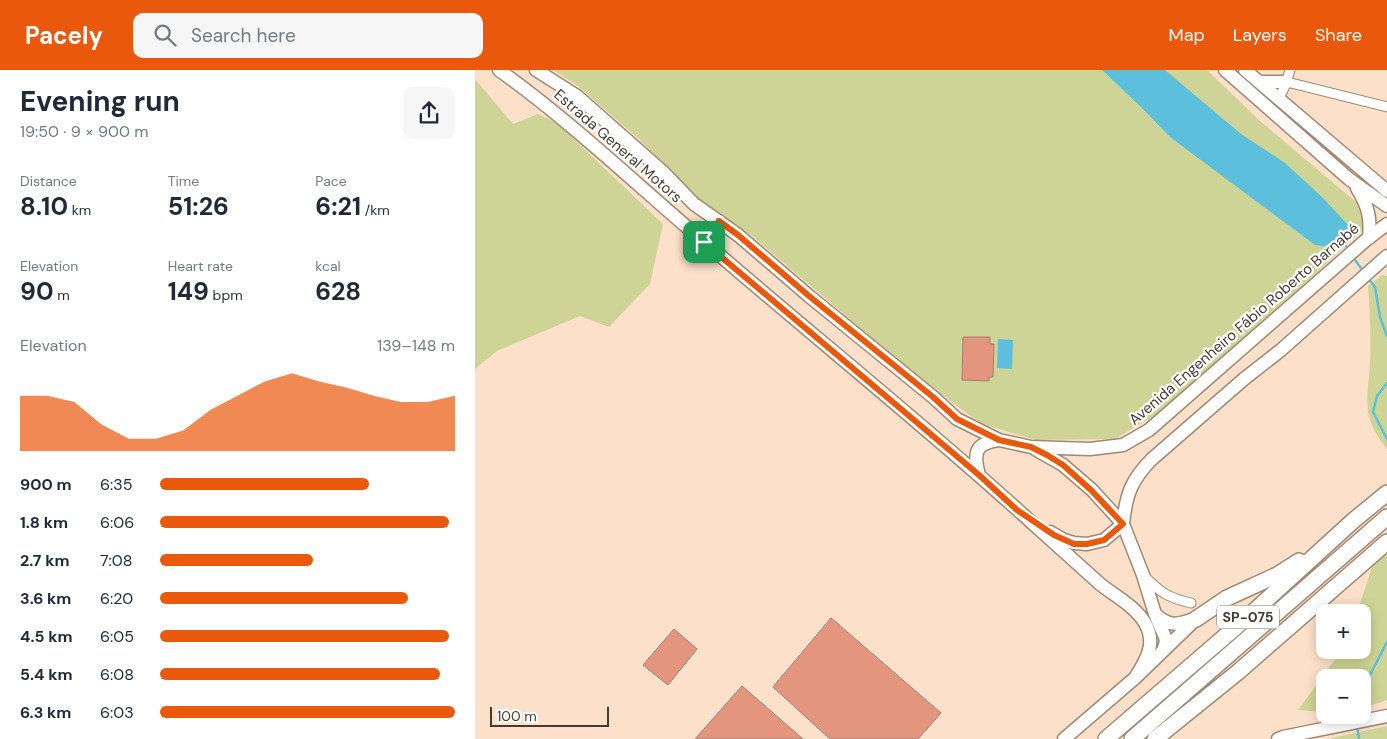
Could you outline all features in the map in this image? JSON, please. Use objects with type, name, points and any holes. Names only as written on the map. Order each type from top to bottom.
[{"type":"highway","name":"SP-075","points":[[1107,739],[1387,493]]},
{"type":"highway","name":"SP-075","points":[[1132,739],[1387,517]]},
{"type":"highway","points":[[1196,619],[1227,598],[1296,564],[1354,520]]},
{"type":"highway","points":[[1155,739],[1238,672],[1387,542]]},
{"type":"main road","name":"Estrada General Motors","points":[[499,70],[535,96],[979,475],[1102,585],[1131,608],[1144,621],[1151,643],[1148,656],[1135,678]]},
{"type":"main road","name":"Estrada General Motors","points":[[536,70],[577,96],[663,172],[694,204],[738,235],[957,419],[999,440],[1031,447]]},
{"type":"main road","points":[[1245,70],[1387,191]]},
{"type":"main road","points":[[1227,71],[1349,179],[1387,206]]},
{"type":"main road","points":[[1260,82],[1289,76]]},
{"type":"main road","points":[[1270,109],[1279,98]]},
{"type":"main road","points":[[1349,179],[1357,189],[1369,213],[1370,227],[1368,239]]},
{"type":"main road","points":[[704,242],[719,221]]},
{"type":"main road","name":"Avenida Engenheiro Fábio Roberto Barnabé","points":[[1031,447],[1090,449],[1123,445],[1149,430],[1387,224]]},
{"type":"main road","points":[[1017,510],[1054,535],[1074,544],[1087,544],[1104,540],[1123,524],[1129,492],[1142,469],[1385,258]]},
{"type":"main road","points":[[979,475],[975,457],[977,450],[985,443],[999,440]]},
{"type":"main road","points":[[1031,447],[1063,465],[1091,490],[1123,524],[1143,575],[1155,614],[1165,636],[1164,648]]},
{"type":"main road","points":[[1155,614],[1171,624],[1196,619]]},
{"type":"main road","points":[[1064,739],[1135,678],[1196,619]]},
{"type":"main road","points":[[1278,739],[1387,716]]},
{"type":"street","points":[[1279,98],[1289,76],[1387,107]]},
{"type":"street","points":[[1143,575],[1167,596],[1191,603]]},
{"type":"green space","points":[[553,70],[1207,70],[1260,121],[1362,207],[1367,226],[1162,411],[1115,439],[1036,440],[982,424],[921,380],[751,235],[700,201],[641,141],[578,86]]},
{"type":"green space","points":[[475,79],[513,124],[538,114],[557,123],[663,224],[650,284],[609,327],[580,316],[497,351],[475,369]]},
{"type":"green space","points":[[1382,275],[1387,276],[1387,449],[1373,426],[1367,405],[1370,364],[1368,286]]},
{"type":"green space","points":[[1387,551],[1387,700],[1371,705],[1371,669],[1328,669],[1335,659],[1371,659],[1371,604],[1360,604],[1374,562]]},
{"type":"green space","points":[[1316,685],[1316,711],[1298,710]]},
{"type":"green space","points":[[1387,726],[1387,739],[1331,739],[1332,738]]},
{"type":"water","points":[[1102,70],[1165,70],[1241,134],[1285,163],[1322,197],[1350,227],[1330,247],[1315,245],[1170,137]]},
{"type":"water","points":[[998,339],[1013,340],[1012,369],[997,368]]},
{"type":"building","points":[[963,337],[990,337],[990,344],[994,344],[993,377],[989,377],[989,381],[962,380]]},
{"type":"building","points":[[831,618],[941,713],[918,739],[830,739],[773,687]]},
{"type":"building","points":[[674,629],[697,649],[668,685],[643,665]]},
{"type":"building","points":[[742,686],[803,739],[695,739]]},
{"type":"waterway","points":[[1338,235],[1348,249]]},
{"type":"waterway","points":[[1352,256],[1364,272]]},
{"type":"waterway","points":[[1368,278],[1375,287],[1380,317],[1387,336]]},
{"type":"waterway","points":[[1387,383],[1377,396],[1373,412],[1387,439]]},
{"type":"waterway","points":[[1371,673],[1387,642]]},
{"type":"waterway","points":[[1357,726],[1359,739]]},
{"type":"route","points":[[719,221],[933,397],[957,419],[999,440],[1031,447],[1063,465],[1091,490],[1123,524],[1104,540],[1087,544],[1074,544],[1054,535],[1017,510],[979,475],[704,242],[719,221]]}]
